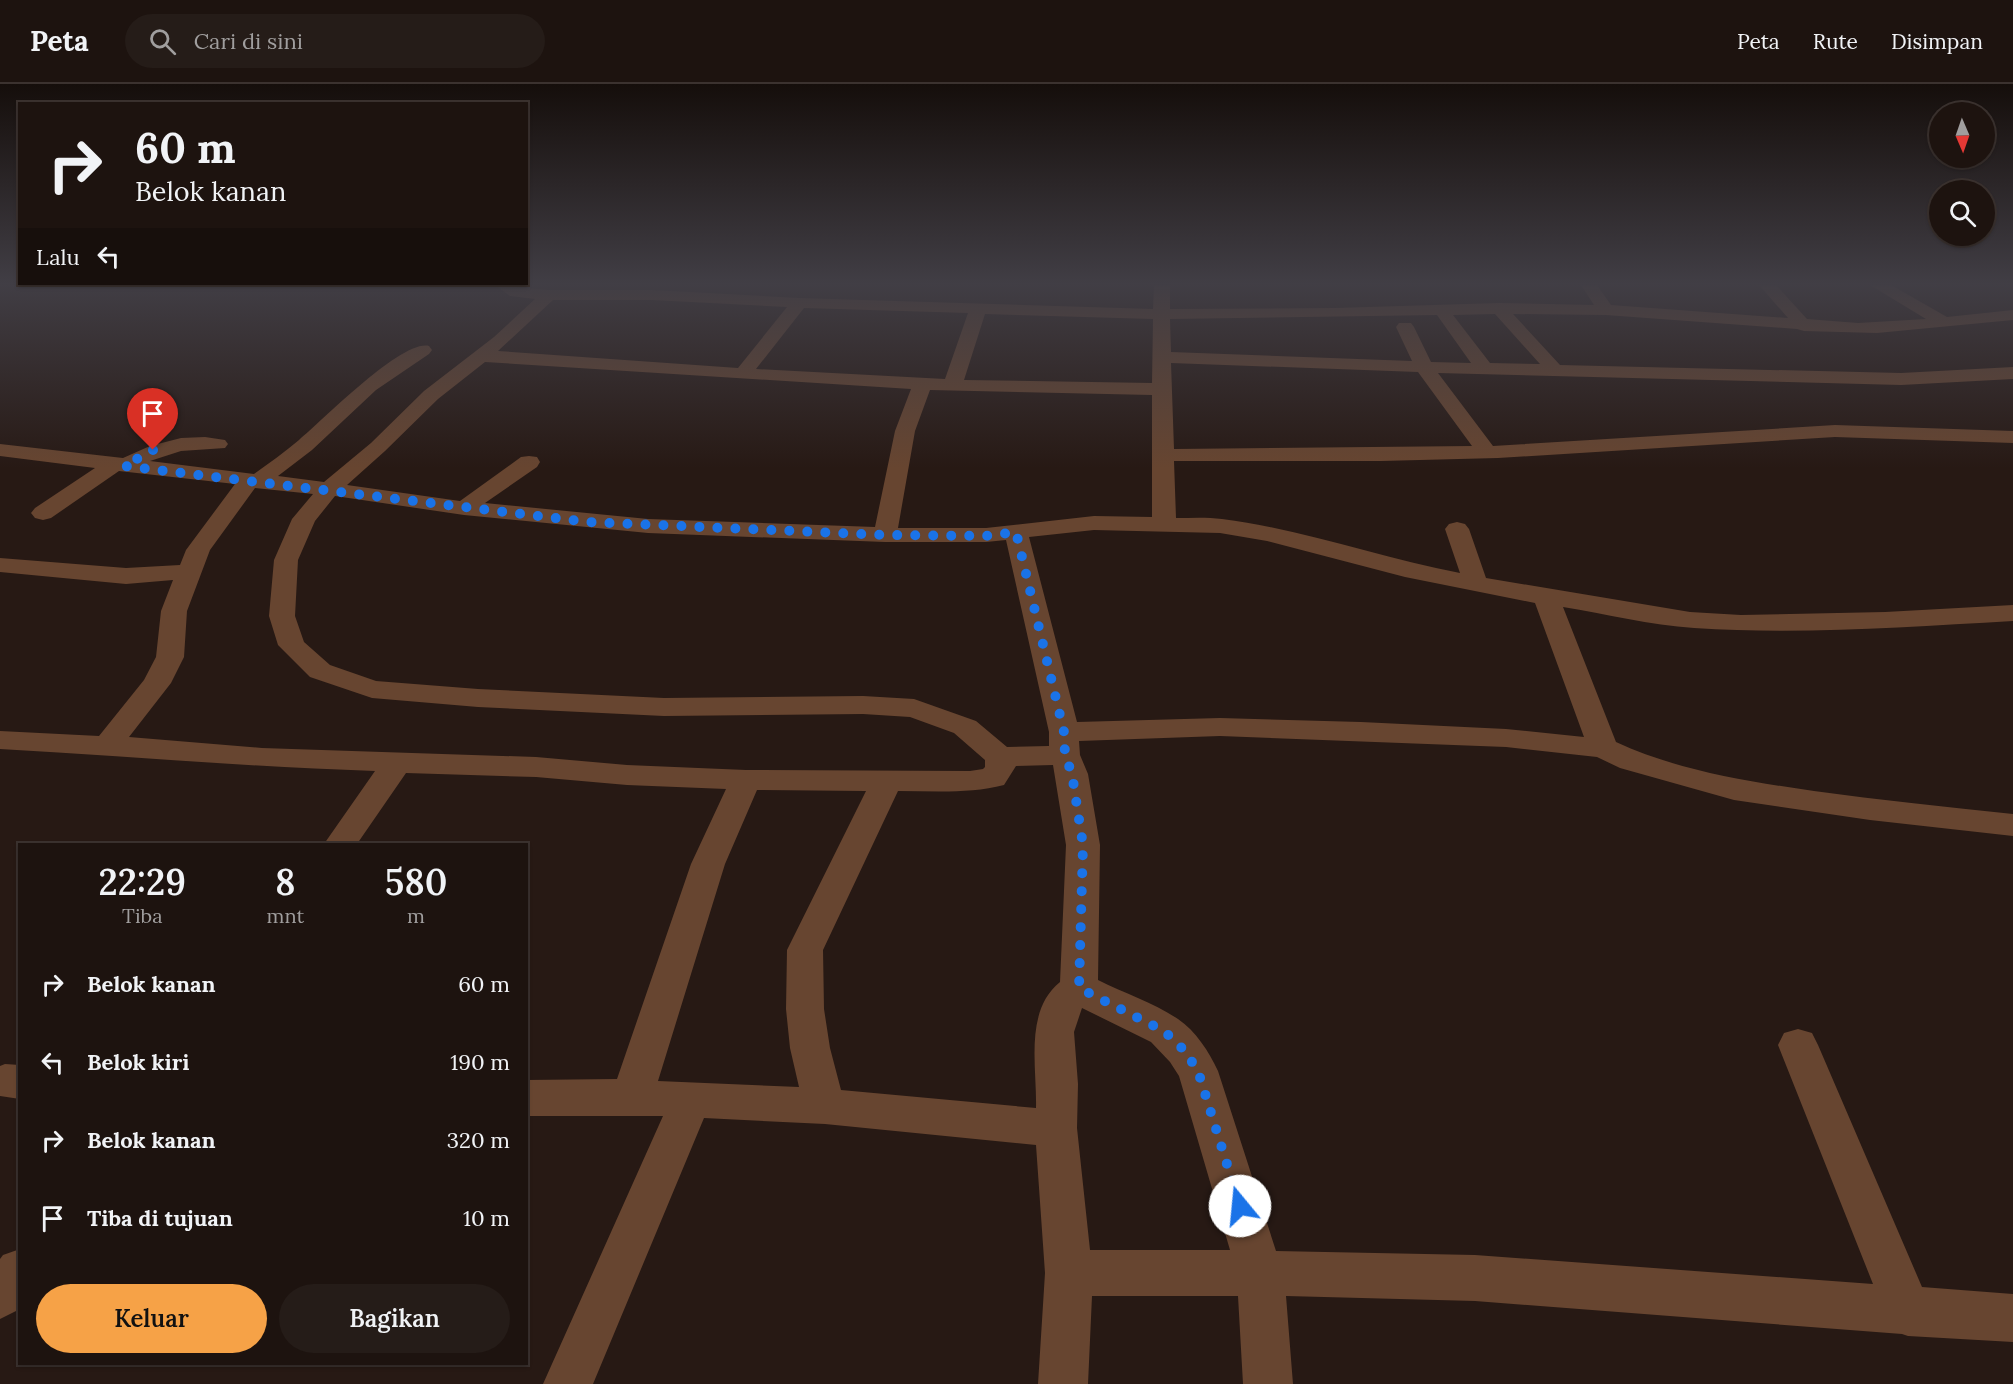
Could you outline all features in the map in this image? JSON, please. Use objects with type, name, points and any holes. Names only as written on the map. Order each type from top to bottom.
[{"type":"street","points":[[0,740],[107,745],[262,758],[536,767],[627,775],[746,780],[935,782],[993,778],[1001,768],[1000,757],[965,727],[914,708],[863,705],[664,707],[477,698],[372,689],[320,671],[292,645],[282,616],[286,560],[319,488],[378,447],[431,395],[493,346]]},
{"type":"street","points":[[743,374],[765,346]]},
{"type":"street","points":[[953,385],[966,346]]},
{"type":"street","points":[[1162,346],[1160,389],[1164,455],[1164,523]]},
{"type":"street","points":[[1414,346],[1424,367],[1486,451]]},
{"type":"street","points":[[1468,346],[1484,367]]},
{"type":"street","points":[[1533,346],[1555,370]]},
{"type":"street","points":[[107,745],[158,683],[170,657],[174,611],[198,550],[262,482],[305,446],[369,386],[423,350]]},
{"type":"street","points":[[481,356],[566,359],[743,374],[924,384],[1160,389]]},
{"type":"street","points":[[1162,357],[1424,367],[1901,379],[2013,373]]},
{"type":"street","points":[[885,535],[905,431],[924,384]]},
{"type":"street","points":[[1164,455],[1381,455],[1835,431],[2013,437]]},
{"type":"street","points":[[44,513],[119,465],[153,450],[176,443],[200,441],[218,444]]},
{"type":"street","points":[[0,450],[319,488],[464,508],[636,525],[885,535],[986,536],[1094,523],[1220,526],[1268,534],[1406,570],[1546,597],[1690,620],[1741,623],[1885,620],[2013,613]]},
{"type":"street","points":[[464,508],[529,462]]},
{"type":"street","points":[[1457,530],[1476,584]]},
{"type":"street","points":[[1016,532],[1072,774],[1083,845],[1079,988],[1068,997],[1062,1007],[1054,1032],[1056,1106],[1069,1274],[1063,1384]]},
{"type":"street","points":[[0,565],[126,576],[189,572]]},
{"type":"street","points":[[1546,597],[1603,747]]},
{"type":"street","points":[[1000,757],[1064,743],[1220,727],[1349,730],[1506,738],[1603,747],[1631,761],[1734,790],[1870,809],[2013,825]]},
{"type":"street","points":[[341,843],[397,763]]},
{"type":"street","points":[[632,1096],[708,864],[746,780]]},
{"type":"street","points":[[825,1106],[809,1047],[803,974],[806,950],[886,782]]},
{"type":"street","points":[[1079,988],[1164,1031],[1184,1050],[1198,1071],[1260,1273],[1268,1384]]},
{"type":"street","points":[[1798,1045],[1908,1312]]},
{"type":"street","points":[[528,1098],[632,1096],[825,1106],[1056,1106]]},
{"type":"street","points":[[568,1384],[692,1098]]},
{"type":"street","points":[[0,1296],[18,1273]]},
{"type":"street","points":[[1069,1274],[1260,1273],[1475,1278],[1908,1312],[2013,1318]]},
{"type":"route","points":[[153,450],[124,466],[588,522],[885,535],[986,536],[1016,532],[1064,732],[1065,755],[1072,774],[1083,845],[1079,988],[1164,1031],[1184,1050],[1198,1071],[1240,1206]]}]
